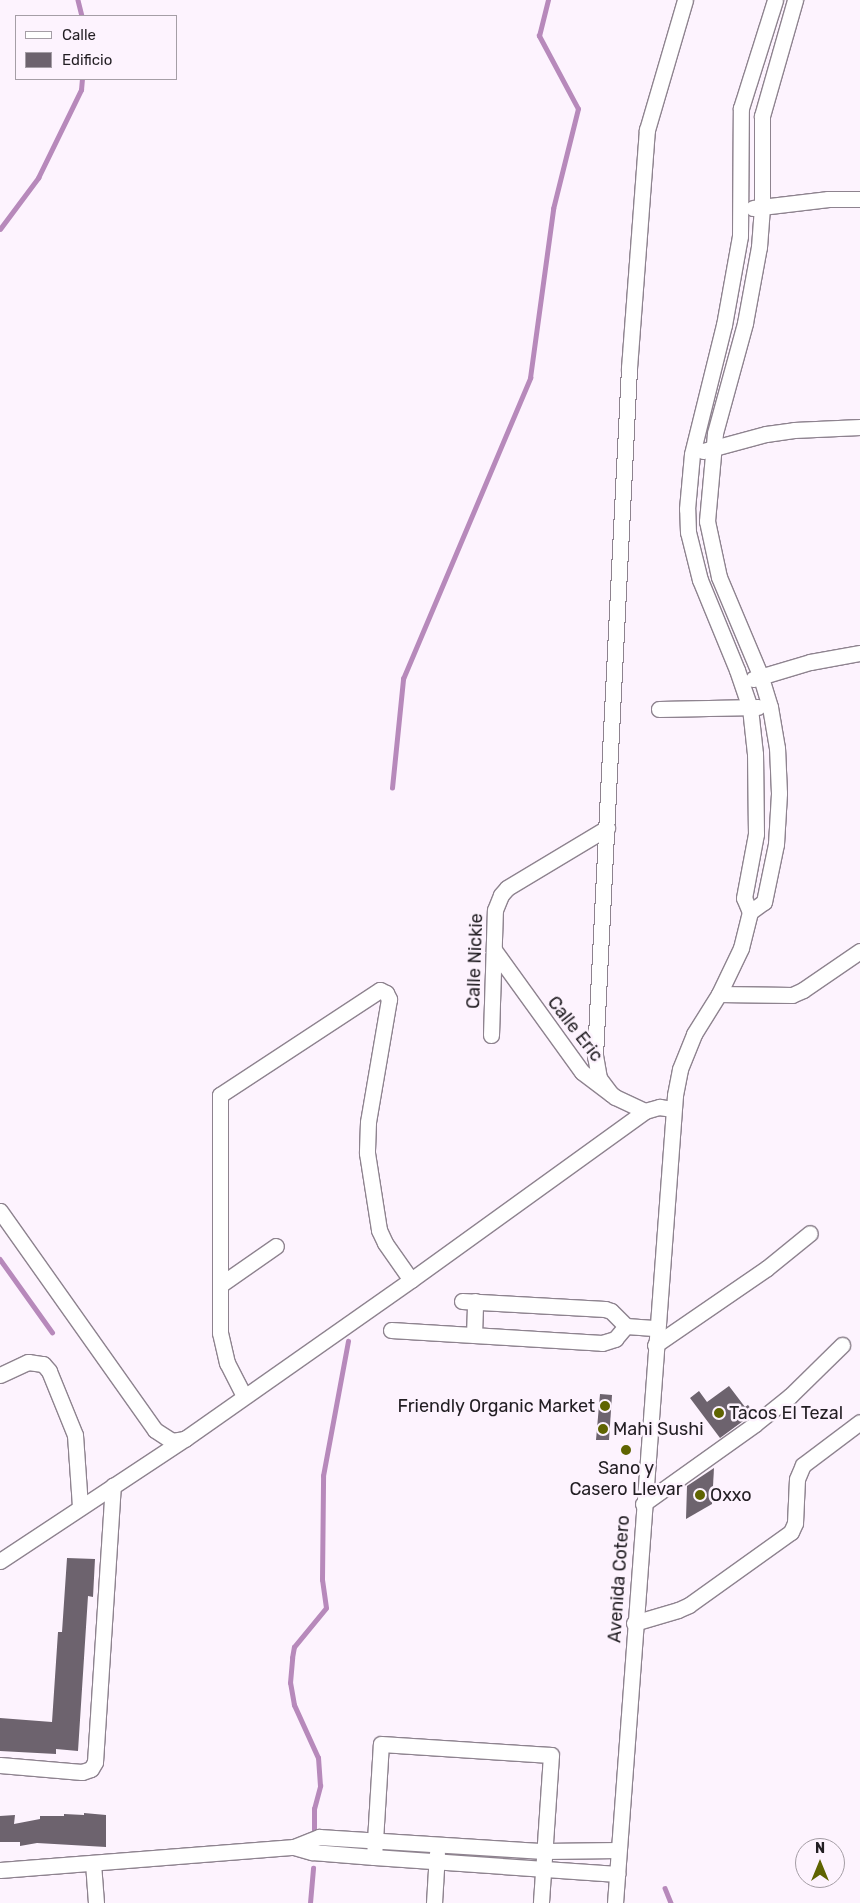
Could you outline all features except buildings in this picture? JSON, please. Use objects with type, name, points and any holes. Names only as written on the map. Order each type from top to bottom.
[{"type":"street","points":[[611,1094],[599,1078],[595,1060],[629,368],[644,151],[652,107],[685,0]]},
{"type":"street","points":[[775,0],[741,108],[740,236],[733,283],[692,454],[687,509],[688,532],[700,580],[742,682],[750,708],[757,798],[756,834],[744,898],[750,912],[764,902],[776,844],[779,793],[777,748],[770,707],[762,677],[719,577],[710,543],[707,521],[712,448],[752,286],[762,207],[762,116],[795,0]]},
{"type":"street","points":[[741,209],[828,199],[860,199]]},
{"type":"street","points":[[692,454],[766,434],[794,430],[860,427]]},
{"type":"street","points":[[742,682],[810,662],[860,652]]},
{"type":"street","points":[[659,709],[770,707]]},
{"type":"street","name":"Calle Nickie","points":[[491,1035],[496,904],[507,888],[607,828]]},
{"type":"street","name":"Avenida Cotero","points":[[615,1903],[634,1622],[673,1109],[677,1081],[686,1052],[702,1020],[719,994],[741,948],[750,912]]},
{"type":"street","name":"Calle Eric","points":[[494,950],[575,1063],[611,1094],[645,1111]]},
{"type":"street","points":[[719,994],[792,995],[804,990],[860,951]]},
{"type":"street","points":[[244,1396],[222,1348],[220,1096],[380,990],[386,993],[388,1001],[368,1122],[368,1162],[379,1230],[411,1280]]},
{"type":"street","points":[[0,1561],[186,1438],[411,1280],[645,1111],[659,1107],[673,1109]]},
{"type":"street","points":[[0,1211],[155,1430],[172,1441],[186,1438]]},
{"type":"street","points":[[656,1346],[767,1268],[810,1233]]},
{"type":"street","points":[[220,1285],[276,1246]]},
{"type":"street","points":[[474,1335],[468,1301],[605,1309],[611,1311],[626,1326],[657,1328]]},
{"type":"street","points":[[391,1330],[602,1343],[615,1340],[626,1326]]},
{"type":"street","points":[[643,1504],[769,1413],[814,1374],[842,1344]]},
{"type":"street","points":[[0,1375],[28,1362],[43,1364],[48,1371],[75,1435],[80,1507]]},
{"type":"street","points":[[634,1622],[678,1610],[689,1605],[791,1532],[796,1523],[797,1479],[803,1465],[860,1422]]},
{"type":"street","points":[[0,1765],[82,1772],[91,1769],[95,1762],[113,1486]]},
{"type":"street","points":[[374,1857],[381,1744],[551,1755],[541,1903]]},
{"type":"street","points":[[0,1870],[294,1847],[319,1837],[544,1851],[618,1850]]},
{"type":"street","points":[[434,1903],[438,1844]]},
{"type":"street","points":[[294,1847],[312,1852],[617,1874]]},
{"type":"street","points":[[92,1863],[96,1903]]},
{"type":"waterway","points":[[78,0],[82,15]]},
{"type":"waterway","points":[[392,788],[403,679],[530,378],[553,209],[578,109],[539,36],[548,0]]},
{"type":"waterway","points":[[0,229],[38,178],[81,90],[82,80]]},
{"type":"waterway","points":[[0,1259],[52,1332]]},
{"type":"waterway","points":[[314,1831],[314,1809],[320,1786],[318,1758],[294,1705],[290,1683],[294,1647],[326,1608],[322,1580],[323,1476],[348,1341]]},
{"type":"waterway","points":[[310,1903],[313,1868]]},
{"type":"waterway","points":[[665,1888],[671,1903]]},
{"type":"place","name":"Friendly Organic Market","points":[[605,1406]]},
{"type":"place","name":"Tacos El Tezal","points":[[719,1413]]},
{"type":"place","name":"Mahi Sushi","points":[[603,1429]]},
{"type":"place","name":"Sano y Casero Llevar","points":[[626,1450]]},
{"type":"place","name":"Oxxo","points":[[700,1495]]}]
